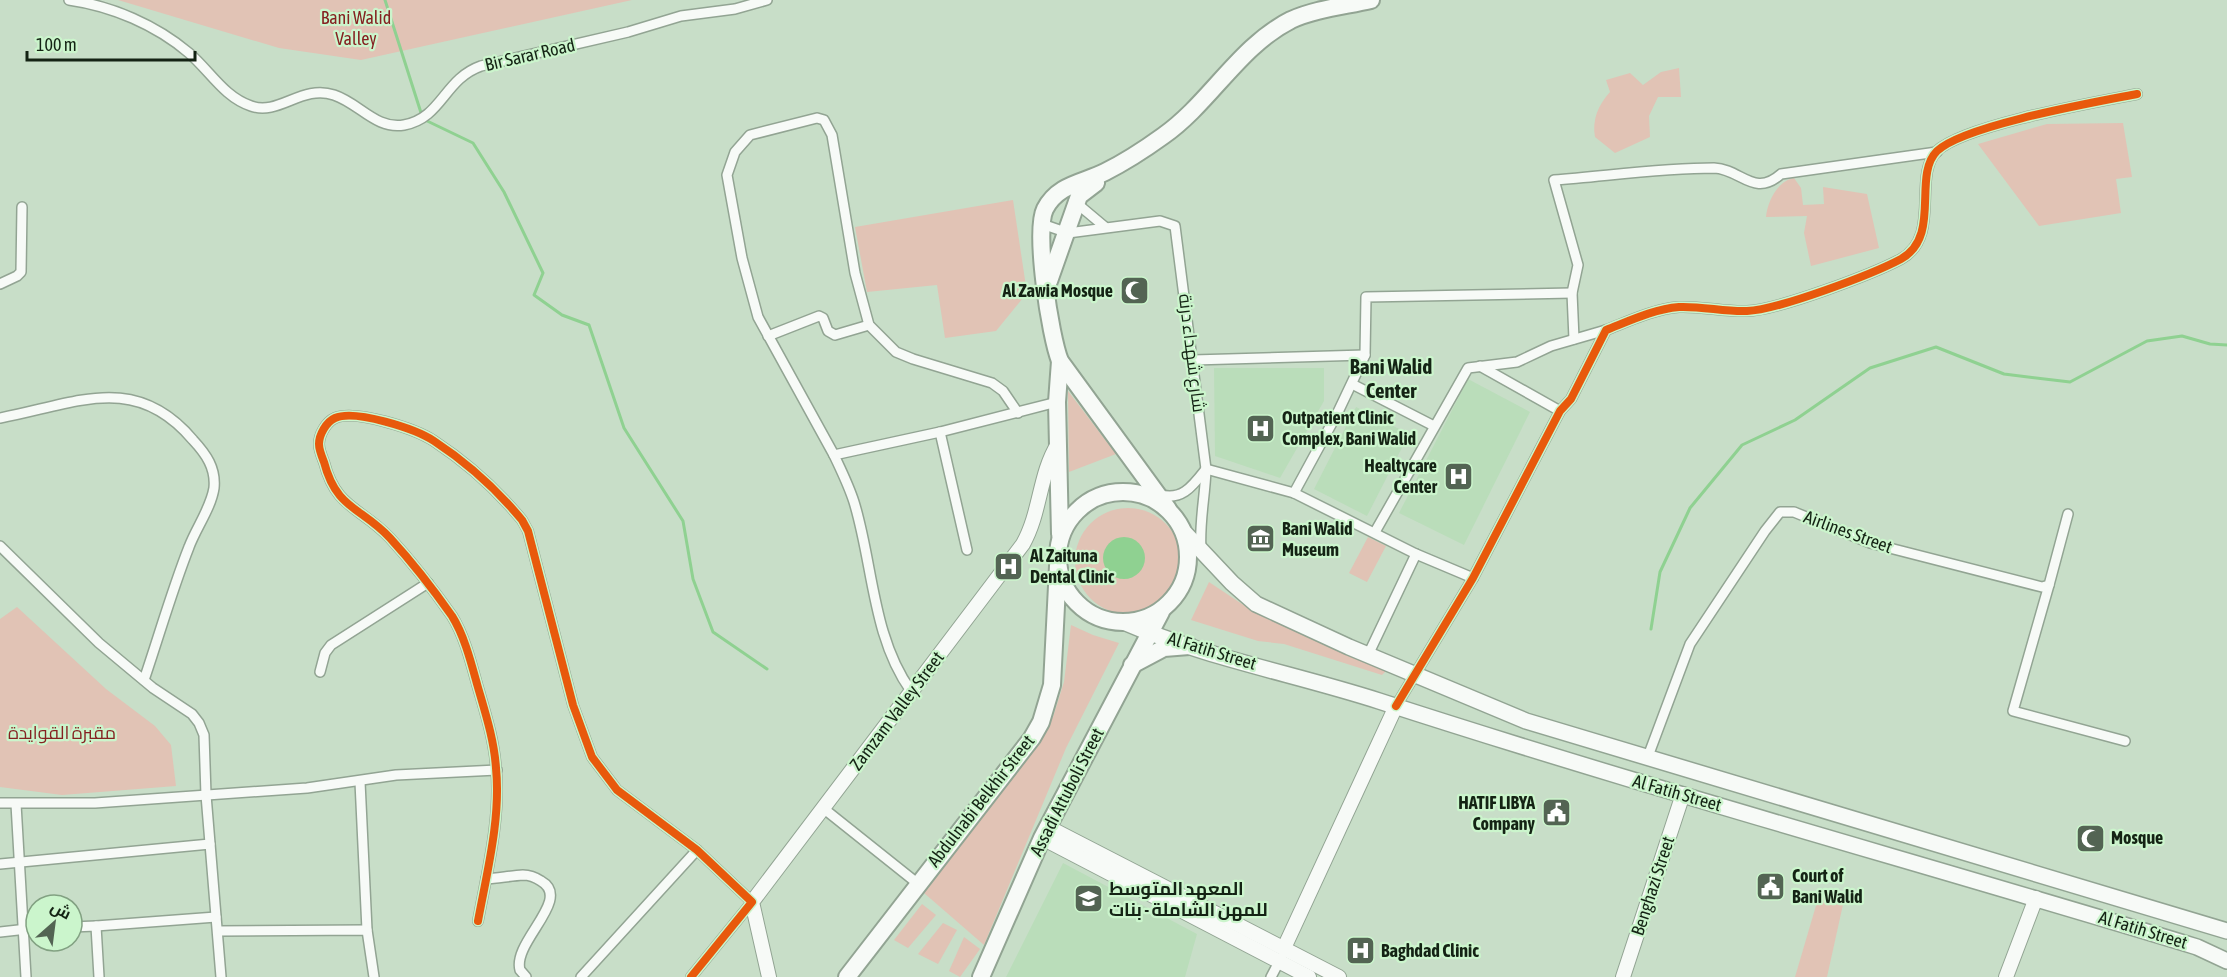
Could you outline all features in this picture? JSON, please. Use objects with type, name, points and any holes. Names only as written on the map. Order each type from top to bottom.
[{"type":"highway","points":[[1060,361],[1057,402],[1061,505],[1058,566],[1067,590],[1078,605],[1094,616],[1112,622],[1126,623],[1146,619],[1161,611],[1177,596],[1186,577],[1189,556],[1184,531],[1154,493],[1060,361],[1052,342],[1045,298],[1042,224],[1047,206],[1062,189],[1103,173],[1164,135],[1201,103],[1264,38],[1291,20],[1371,0]]},
{"type":"highway","points":[[1045,298],[1051,270],[1068,233],[1079,196],[1094,185],[1103,173]]},
{"type":"highway","points":[[1059,543],[1066,526],[1076,512],[1096,498],[1109,494],[1133,493],[1146,496],[1167,509]]},
{"type":"highway","name":"Abdulnabi Belkhir Street","points":[[847,977],[917,883],[1032,738],[1041,722],[1052,685],[1058,566]]},
{"type":"highway","name":"Assadi Attuboli Street","points":[[981,977],[1045,833],[1161,611]]},
{"type":"highway","points":[[1131,665],[1164,648],[1189,646]]},
{"type":"main road","name":"Zamzam Valley Street","points":[[752,902],[1023,544],[1035,517],[1047,462],[1058,444]]},
{"type":"main road","name":"Al Fatih Street","points":[[1184,531],[1201,552],[1256,604],[1368,655],[1526,721],[2227,931]]},
{"type":"main road","name":"Al Fatih Street","points":[[1126,623],[1189,646],[1396,706],[1516,745],[2197,947],[2227,961]]},
{"type":"main road","points":[[1284,948],[1396,706]]},
{"type":"main road","points":[[1516,745],[1526,721]]},
{"type":"main road","name":"Benghazi Street","points":[[1623,977],[1683,794]]},
{"type":"main road","points":[[1045,833],[1284,948],[1339,977]]},
{"type":"main road","points":[[1045,833],[1309,977]]},
{"type":"main road","points":[[2006,977],[2036,898]]},
{"type":"main road","points":[[752,902],[768,977]]},
{"type":"street","name":"Bir Sarar Road","points":[[69,0],[106,7],[150,27],[190,53],[239,101],[254,107],[270,108],[306,93],[321,92],[336,95],[383,125],[402,125],[425,119],[456,80],[470,70],[628,32],[681,16],[735,9],[767,0]]},
{"type":"street","points":[[1574,339],[1572,294],[1578,265],[1554,180],[1717,168],[1757,184],[1771,183],[1781,174],[1936,152],[1964,135],[2075,106],[2137,94]]},
{"type":"street","points":[[911,691],[903,680],[891,651],[872,585],[854,502],[834,455],[768,336],[749,292],[727,175],[735,152],[750,135],[817,118],[824,120],[832,135],[855,273],[868,325],[896,352],[993,383],[1003,390],[1018,413]]},
{"type":"street","points":[[1375,532],[1468,368],[1518,362],[1574,339],[1606,330],[1641,316],[1679,308],[1749,311],[1789,301],[1864,275],[1904,258],[1916,245],[1923,228],[1928,174],[1936,152]]},
{"type":"street","points":[[1062,189],[1105,227]]},
{"type":"street","points":[[0,284],[21,272],[22,207]]},
{"type":"street","name":"شارع شهداء درنة","points":[[1105,227],[1160,221],[1175,226],[1206,469],[1205,496],[1199,523],[1201,552]]},
{"type":"street","points":[[1042,224],[1068,233],[1105,227]]},
{"type":"street","points":[[1294,493],[1365,355],[1365,297],[1572,294]]},
{"type":"street","points":[[768,336],[819,316],[823,318],[828,331],[835,335],[868,325]]},
{"type":"street","points":[[1396,706],[1473,578],[1560,411],[1571,399],[1606,330]]},
{"type":"street","points":[[1193,360],[1365,355]]},
{"type":"street","points":[[1480,366],[1560,411]]},
{"type":"street","points":[[1352,384],[1434,426]]},
{"type":"street","points":[[0,418],[65,402],[101,398],[136,400],[159,408],[177,422],[208,458],[214,474],[214,490],[187,554],[144,680]]},
{"type":"street","points":[[834,455],[940,432],[1057,402]]},
{"type":"street","points":[[478,921],[497,801],[497,770],[492,738],[463,642],[453,618],[388,536],[342,501],[328,481],[319,444],[324,427],[333,418],[347,416],[390,423],[422,435],[456,457],[513,509],[528,531],[573,705],[592,757],[625,798],[697,850],[752,902],[691,977]]},
{"type":"street","points":[[940,432],[967,550]]},
{"type":"street","points":[[1154,493],[1168,497],[1181,496],[1206,469],[1294,493],[1416,554],[1473,578]]},
{"type":"street","name":"Airlines Street","points":[[1647,759],[1690,644],[1764,531],[1780,512],[1794,512],[1870,543],[2035,586],[2049,585]]},
{"type":"street","points":[[2067,514],[2013,711],[2125,741]]},
{"type":"street","points":[[0,546],[99,643],[144,680],[182,706],[199,723],[204,735],[206,795],[221,977]]},
{"type":"street","points":[[1368,655],[1416,554]]},
{"type":"street","points":[[320,672],[325,653],[331,645],[428,584]]},
{"type":"street","points":[[0,803],[95,803],[360,782],[396,775],[497,770]]},
{"type":"street","points":[[360,782],[367,930],[374,977]]},
{"type":"street","points":[[16,804],[26,977]]},
{"type":"street","points":[[823,808],[917,883]]},
{"type":"street","points":[[0,864],[210,843]]},
{"type":"street","points":[[581,977],[697,850]]},
{"type":"street","points":[[486,879],[526,875],[548,884],[551,890],[550,903],[519,955],[520,970],[526,977]]},
{"type":"street","points":[[84,926],[216,917]]},
{"type":"street","points":[[96,926],[99,977]]},
{"type":"street","points":[[0,932],[23,929]]},
{"type":"street","points":[[218,931],[367,930]]},
{"type":"street","points":[[1271,977],[1284,948]]},
{"type":"shaded area","name":"Outpatient Clinic Complex, Bani Walid","points":[[1214,368],[1324,368],[1324,401],[1280,478],[1215,456]]},
{"type":"shaded area","name":"Healtycare Center","points":[[1468,379],[1530,412],[1464,545],[1399,513]]},
{"type":"shaded area","points":[[1356,407],[1409,434],[1367,516],[1314,489]]},
{"type":"shaded area","points":[[1124,537],[1139,543],[1145,558],[1139,573],[1124,579],[1109,573],[1103,558],[1109,543]]},
{"type":"shaded area","name":"المعهد المتوسط للمهن الشاملة - بنات","points":[[1063,863],[1197,934],[1185,977],[1006,977]]},
{"type":"green space","name":"Bani Walid Valley","points":[[118,0],[632,0],[361,60],[279,48]]},
{"type":"green space","points":[[1679,68],[1681,97],[1658,97],[1649,116],[1650,137],[1615,153],[1595,137],[1594,125],[1597,113],[1610,92],[1606,80],[1630,73],[1643,85],[1661,72]]},
{"type":"green space","points":[[2123,123],[2132,177],[2116,179],[2121,213],[2039,226],[1978,144],[2047,124]]},
{"type":"green space","points":[[1794,178],[1801,188],[1803,205],[1824,204],[1823,187],[1867,194],[1879,248],[1811,266],[1804,233],[1807,216],[1766,217],[1768,205],[1774,193],[1783,183]]},
{"type":"green space","points":[[1013,200],[1027,293],[996,331],[945,338],[937,285],[867,292],[855,227]]},
{"type":"green space","points":[[1068,391],[1116,454],[1069,472]]},
{"type":"green space","points":[[1128,508],[1148,512],[1166,523],[1177,541],[1181,561],[1177,581],[1166,599],[1148,610],[1128,614],[1108,610],[1090,599],[1079,581],[1075,561],[1079,541],[1090,523],[1108,512]]},
{"type":"green space","points":[[1368,537],[1386,546],[1367,582],[1349,573]]},
{"type":"green space","points":[[1209,582],[1254,612],[1386,671],[1382,675],[1284,644],[1258,641],[1191,620]]},
{"type":"green space","name":"مقبرة القوايدة","points":[[17,607],[106,689],[155,726],[171,745],[176,786],[62,795],[0,787],[0,619]]},
{"type":"green space","points":[[1071,625],[1119,643],[1066,748],[984,945],[924,893],[1018,771],[1053,717],[1064,682]]},
{"type":"green space","points":[[1820,892],[1844,900],[1827,977],[1795,977]]},
{"type":"green space","points":[[922,904],[936,915],[908,948],[894,940]]},
{"type":"green space","points":[[943,923],[957,930],[938,964],[918,954]]},
{"type":"green space","points":[[964,937],[980,949],[960,977],[949,971]]},
{"type":"waterway","points":[[385,0],[423,119],[473,143],[504,192],[543,273],[534,295],[562,315],[589,325],[624,428],[683,521],[693,579],[713,632],[767,669]]},
{"type":"waterway","points":[[1651,629],[1660,572],[1690,508],[1742,445],[1795,420],[1870,368],[1936,347],[2004,374],[2070,382],[2147,341],[2182,336],[2210,344],[2227,345]]},
{"type":"cycle path","points":[[1396,706],[1473,578],[1560,411],[1571,399],[1606,330],[1670,308],[1747,311],[1780,305],[1888,266],[1913,249],[1920,236],[1924,221],[1927,175],[1930,162],[1937,151],[1952,141],[2001,124],[2137,94]]},
{"type":"cycle path","points":[[478,921],[497,806],[495,757],[486,715],[464,640],[452,616],[390,538],[343,499],[335,489],[319,444],[324,429],[335,418],[344,416],[370,418],[425,436],[470,468],[503,498],[522,520],[528,531],[573,705],[592,757],[617,790],[697,850],[752,902],[691,977]]},
{"type":"place","name":"Al Zawia Mosque","points":[[1134,291]]},
{"type":"place","name":"Outpatient Clinic Complex, Bani Walid","points":[[1261,428]]},
{"type":"place","name":"Healtycare Center","points":[[1458,476]]},
{"type":"place","name":"Bani Walid Museum","points":[[1261,539]]},
{"type":"place","name":"Al Zaituna Dental Clinic","points":[[1009,566]]},
{"type":"place","name":"HATIF LIBYA Company","points":[[1556,813]]},
{"type":"place","name":"Mosque","points":[[2090,838]]},
{"type":"place","name":"Court of Bani Walid","points":[[1771,886]]},
{"type":"place","name":"المعهد المتوسط للمهن الشاملة - بنات","points":[[1088,899]]},
{"type":"place","name":"Baghdad Clinic","points":[[1360,951]]},
{"type":"district","name":"Bani Walid Center","points":[[1391,379]]}]
